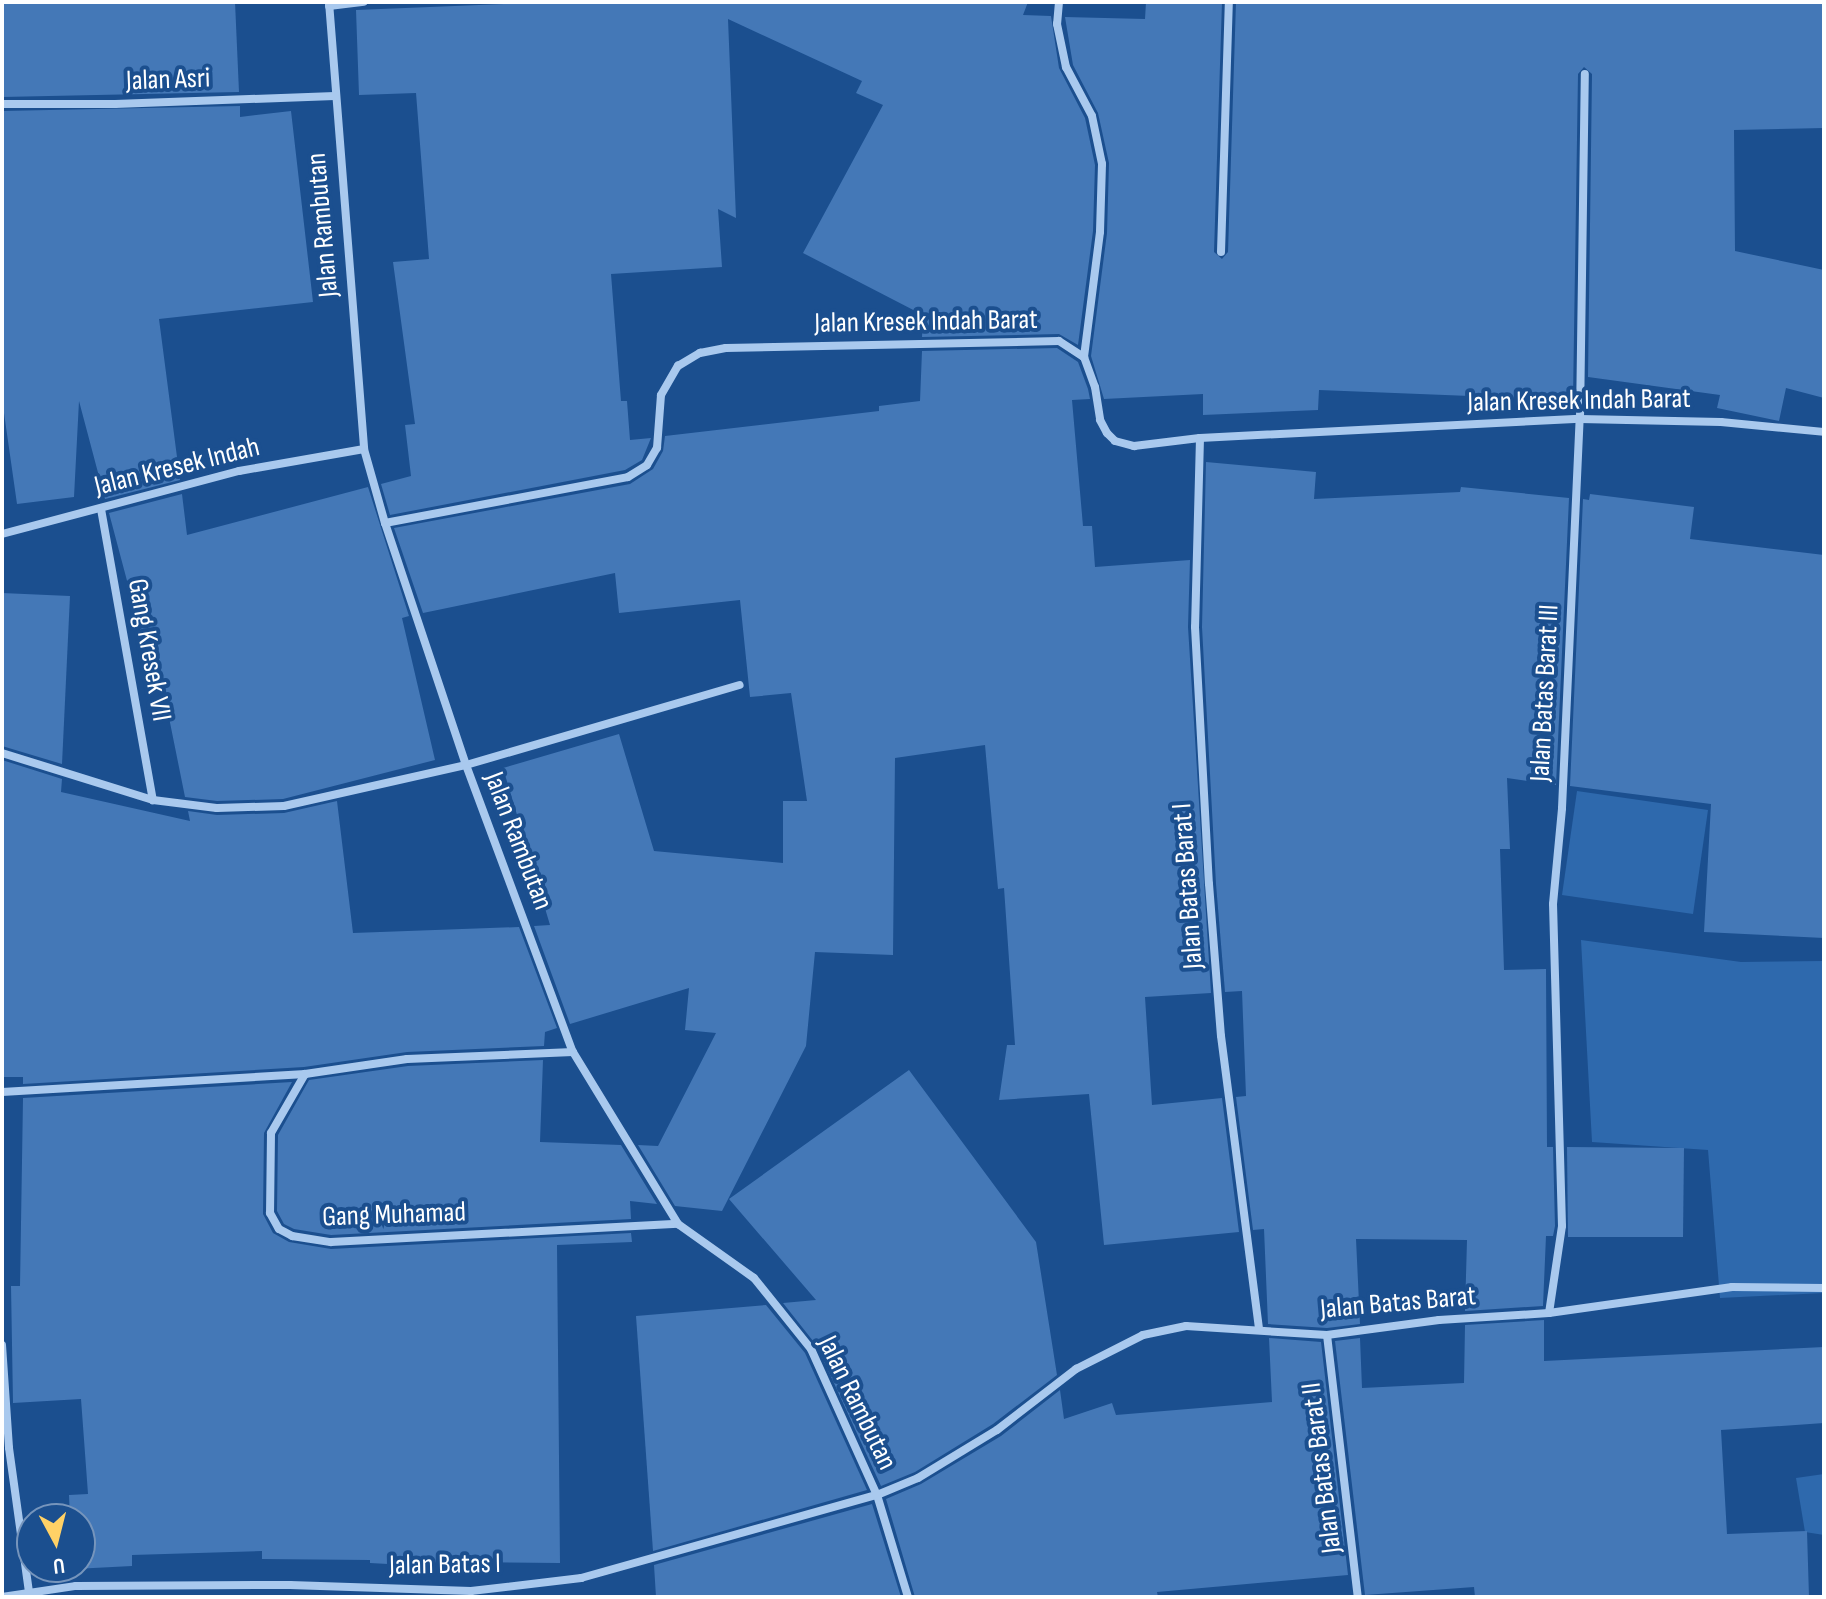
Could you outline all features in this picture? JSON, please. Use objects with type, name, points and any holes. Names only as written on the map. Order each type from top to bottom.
[{"type":"street","points":[[329,4],[364,2]]},
{"type":"street","points":[[1059,2],[1057,24],[1066,67],[1092,116],[1102,164],[1100,232],[1084,357]]},
{"type":"street","points":[[1221,252],[1229,2]]},
{"type":"street","name":"Jalan Rambutan","points":[[329,4],[364,449],[385,523],[466,765],[573,1052],[678,1224],[754,1278],[811,1349],[877,1495],[908,1597]]},
{"type":"street","name":"Jalan Batas Barat III","points":[[1549,1313],[1562,1226],[1553,904],[1562,808],[1580,419],[1585,74]]},
{"type":"street","name":"Jalan Asri","points":[[2,104],[115,104],[335,96]]},
{"type":"street","name":"Jalan Kresek Indah Barat","points":[[385,523],[628,477],[647,465],[657,448],[661,395],[678,366],[700,353],[726,348],[1059,341],[1084,357],[1095,387],[1100,420],[1115,441],[1134,446],[1200,438],[1580,419],[1721,422],[1824,432]]},
{"type":"street","name":"Jalan Batas Barat I","points":[[1200,438],[1195,627],[1209,884],[1221,1036],[1259,1330]]},
{"type":"street","name":"Jalan Kresek Indah","points":[[2,534],[239,471],[364,449]]},
{"type":"street","name":"Gang Kresek VII","points":[[101,509],[153,800]]},
{"type":"street","points":[[2,753],[153,800],[217,808],[284,806],[466,765],[740,685]]},
{"type":"street","points":[[2,1092],[305,1074],[407,1059],[573,1052]]},
{"type":"street","name":"Gang Muhamad","points":[[305,1074],[271,1133],[270,1213],[279,1229],[292,1236],[331,1242],[678,1224]]},
{"type":"street","name":"Jalan Batas Barat","points":[[877,1495],[951,1460],[997,1430],[1076,1369],[1113,1347],[1143,1335],[1186,1326],[1327,1335],[1439,1320],[1549,1313],[1732,1287],[1824,1288]]},
{"type":"street","name":"Jalan Batas Barat II","points":[[1327,1335],[1358,1597]]},
{"type":"street","points":[[2,1345],[9,1448],[29,1593]]},
{"type":"street","name":"Jalan Batas I","points":[[2,1597],[76,1586],[260,1585],[471,1591],[581,1578],[877,1495]]},
{"type":"shaded area","points":[[1577,791],[1708,810],[1693,914],[1562,895]]},
{"type":"shaded area","points":[[1581,940],[1741,962],[1824,961],[1824,1293],[1720,1298],[1708,1150],[1592,1142]]},
{"type":"shaded area","points":[[1824,1474],[1824,1535],[1805,1532],[1796,1478]]},
{"type":"building","points":[[2,2],[235,2],[239,92],[2,97]]},
{"type":"building","points":[[556,2],[1028,2],[1023,15],[1051,16],[1059,68],[1085,118],[1095,165],[1093,231],[1078,345],[1059,334],[922,337],[923,315],[803,253],[883,105],[856,93],[862,81],[728,19],[736,218],[718,209],[722,267],[611,274],[621,401],[627,401],[630,440],[651,438],[642,460],[625,470],[390,515],[381,484],[411,476],[405,425],[415,424],[393,262],[429,259],[416,93],[359,95],[356,10]]},
{"type":"building","points":[[1146,2],[1222,2],[1214,252],[1222,259],[1228,252],[1236,2],[1824,2],[1824,128],[1734,130],[1735,251],[1824,270],[1824,398],[1786,388],[1779,421],[1717,408],[1720,395],[1588,377],[1592,74],[1584,67],[1578,74],[1573,398],[1469,403],[1470,396],[1319,390],[1318,410],[1203,415],[1203,394],[1104,399],[1091,356],[1107,233],[1109,163],[1098,113],[1073,65],[1065,17],[1145,19]]},
{"type":"building","points":[[240,106],[240,117],[291,111],[313,302],[159,319],[180,480],[105,499],[79,401],[74,497],[17,504],[2,399],[2,111]]},
{"type":"building","points":[[1057,348],[1078,362],[1090,399],[1072,400],[1083,526],[1092,526],[1095,567],[1190,560],[1188,627],[1211,993],[1145,997],[1152,1105],[1222,1098],[1239,1232],[1104,1245],[1089,1094],[999,1100],[1007,1045],[1015,1045],[1004,888],[998,889],[985,745],[895,758],[893,955],[815,952],[806,1046],[722,1211],[675,1206],[638,1145],[658,1146],[716,1033],[685,1030],[689,988],[570,1024],[534,926],[550,925],[503,768],[619,734],[654,851],[783,863],[783,801],[807,801],[791,693],[750,697],[740,600],[619,613],[615,573],[423,613],[394,528],[630,484],[653,469],[663,451],[665,436],[879,411],[879,406],[920,401],[922,351]]},
{"type":"building","points":[[1206,462],[1316,472],[1314,499],[1460,492],[1461,487],[1569,498],[1556,785],[1507,778],[1510,849],[1500,849],[1504,970],[1546,969],[1547,1147],[1553,1147],[1555,1226],[1553,1236],[1546,1236],[1543,1306],[1465,1311],[1467,1240],[1356,1239],[1360,1324],[1327,1328],[1268,1324],[1264,1229],[1253,1230],[1236,1097],[1246,1096],[1242,991],[1225,992],[1216,884],[1202,627]]},
{"type":"building","points":[[368,487],[409,616],[402,618],[435,760],[283,799],[217,801],[185,797],[156,653],[147,656],[109,513],[182,494],[187,535]]},
{"type":"building","points":[[1590,494],[1694,507],[1690,539],[1824,555],[1824,938],[1704,932],[1711,804],[1570,786],[1583,499],[1589,500]]},
{"type":"building","points":[[2,593],[70,596],[62,764],[2,746]]},
{"type":"building","points":[[2,760],[62,779],[61,792],[190,821],[188,811],[217,815],[284,813],[337,801],[353,933],[519,927],[557,1028],[545,1032],[544,1046],[407,1052],[304,1067],[23,1084],[23,1077],[2,1077]]},
{"type":"building","points":[[543,1060],[540,1142],[621,1145],[657,1204],[630,1201],[631,1219],[331,1235],[294,1229],[284,1224],[277,1211],[278,1135],[309,1080],[408,1066]]},
{"type":"building","points":[[909,1070],[1036,1242],[1057,1375],[993,1424],[915,1472],[881,1486],[817,1346],[783,1303],[816,1300],[729,1199]]},
{"type":"building","points":[[292,1082],[264,1133],[263,1214],[273,1233],[289,1242],[331,1249],[631,1233],[632,1242],[557,1245],[560,1563],[460,1562],[460,1568],[370,1563],[370,1560],[262,1559],[262,1551],[132,1555],[132,1566],[96,1568],[96,1503],[69,1503],[69,1495],[88,1494],[81,1399],[13,1403],[11,1286],[20,1286],[23,1098]]},
{"type":"building","points":[[1567,1147],[1684,1148],[1683,1237],[1568,1237]]},
{"type":"building","points":[[766,1305],[805,1353],[867,1490],[653,1551],[636,1316]]},
{"type":"building","points":[[1544,1320],[1544,1361],[1824,1347],[1824,1423],[1721,1430],[1727,1534],[1807,1531],[1809,1597],[1475,1597],[1474,1587],[1365,1595],[1335,1341],[1360,1338],[1362,1388],[1464,1383],[1465,1325]]},
{"type":"building","points":[[1269,1338],[1321,1342],[1348,1575],[1157,1592],[1158,1597],[915,1597],[886,1499],[921,1484],[1001,1436],[1060,1390],[1064,1419],[1112,1403],[1116,1415],[1272,1402]]},
{"type":"building","points":[[872,1504],[901,1597],[656,1597],[654,1565]]}]
